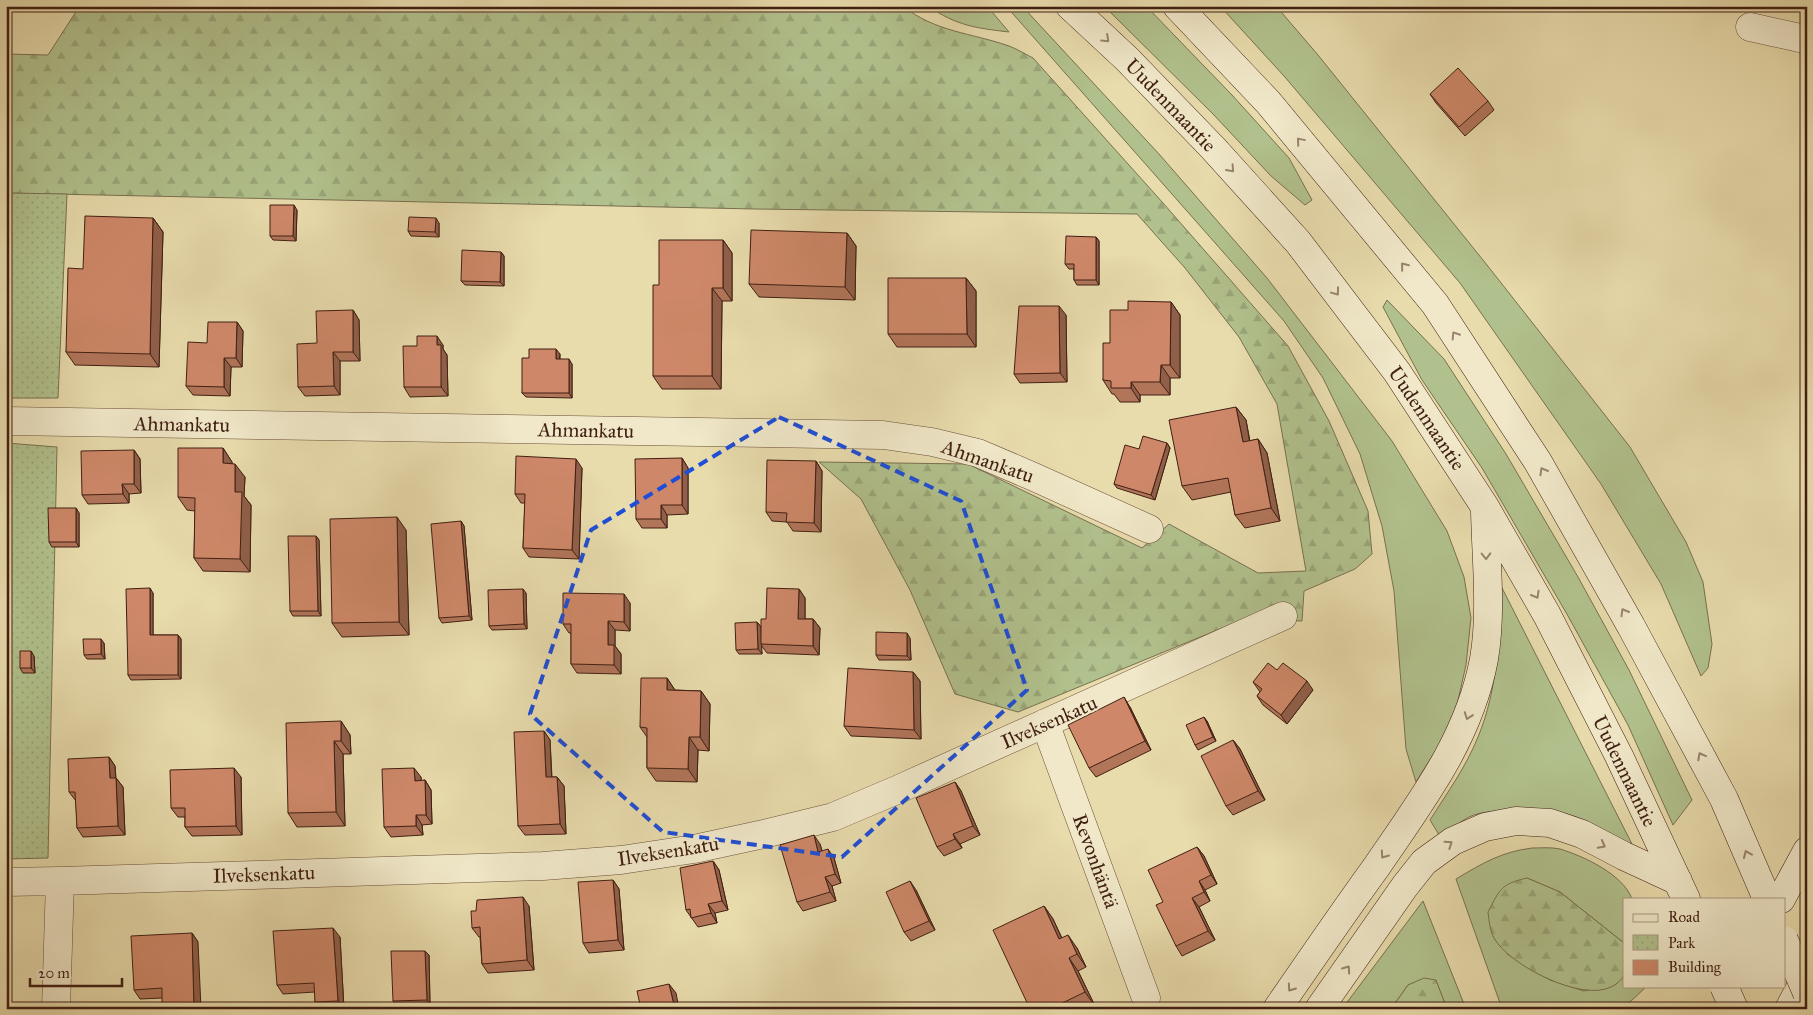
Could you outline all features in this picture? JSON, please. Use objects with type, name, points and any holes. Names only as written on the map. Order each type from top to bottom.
[{"type":"main road","name":"Uudenmaantie","points":[[1070,6],[1127,59],[1213,148],[1298,242],[1397,372],[1485,507],[1547,615],[1619,756],[1682,890]]},
{"type":"main road","points":[[1177,6],[1268,102],[1435,304],[1538,462],[1631,626],[1724,798],[1767,898]]},
{"type":"main road","points":[[1750,27],[1800,38],[1807,37]]},
{"type":"main road","name":"Ahmankatu","points":[[6,421],[883,436],[932,442],[978,453],[1149,529]]},
{"type":"main road","points":[[1277,1009],[1434,784],[1469,714],[1484,659],[1487,629],[1485,507]]},
{"type":"main road","name":"Ilveksenkatu","points":[[6,882],[60,882],[543,866],[621,860],[694,849],[764,834],[833,816],[899,789],[1283,616]]},
{"type":"main road","name":"Revonhäntä","points":[[1045,723],[1146,998]]},
{"type":"main road","points":[[1319,1009],[1405,886],[1424,862],[1453,841],[1485,827],[1516,822],[1550,823],[1582,834],[1682,890]]},
{"type":"main road","points":[[1782,898],[1807,851]]},
{"type":"main road","points":[[56,1009],[60,882]]},
{"type":"main road","points":[[1786,945],[1807,993]]},
{"type":"main road","points":[[1789,1009],[1807,975]]},
{"type":"main road","points":[[1725,988],[1734,1009]]},
{"type":"main road","points":[[1722,1009],[1733,988]]},
{"type":"highlighted area","points":[[779,417],[961,501],[1027,690],[842,857],[663,832],[530,714],[591,530]]},
{"type":"green space","points":[[309,6],[903,6],[915,15],[941,27],[1018,50],[1033,58],[1288,346],[1329,421],[1368,511],[1372,554],[1355,569],[1304,591],[1302,621],[1244,619],[1018,712],[955,694],[910,590],[861,499],[819,462],[968,464],[1142,548],[1169,524],[1258,573],[1306,571],[1277,404],[1239,337],[1185,268],[1137,214],[755,209],[6,193],[6,54],[48,55],[79,7],[301,8]]},
{"type":"green space","points":[[928,6],[987,6],[1009,32],[967,25],[948,18]]},
{"type":"green space","points":[[1006,6],[1022,6],[1159,154],[1267,278],[1392,441],[1447,531],[1464,577],[1471,618],[1466,665],[1456,709],[1441,742],[1416,782],[1406,749],[1394,591],[1382,526],[1360,454],[1323,378],[1284,321]]},
{"type":"green space","points":[[1104,6],[1146,6],[1232,95],[1289,158],[1312,200],[1305,205],[1271,176],[1213,114]]},
{"type":"green space","points":[[1220,6],[1276,6],[1318,55],[1487,265],[1630,447],[1686,542],[1703,582],[1712,644],[1708,668],[1701,676],[1661,584],[1601,484],[1460,283],[1284,76]]},
{"type":"green space","points":[[6,193],[67,194],[58,398],[6,398]]},
{"type":"green space","points":[[1387,300],[1444,359],[1506,454],[1578,577],[1629,670],[1692,800],[1673,825],[1628,725],[1568,616],[1482,468],[1422,380],[1383,307]]},
{"type":"green space","points":[[6,443],[57,447],[48,858],[6,859]]},
{"type":"green space","points":[[1501,586],[1634,848],[1590,823],[1576,817],[1547,810],[1511,810],[1479,814],[1465,819],[1441,838],[1430,820],[1468,759],[1485,719],[1494,682]]},
{"type":"green space","points":[[1557,848],[1591,861],[1620,882],[1631,898],[1623,898],[1623,942],[1560,892],[1527,878],[1507,954],[1550,980],[1584,991],[1616,984],[1623,975],[1623,988],[1645,988],[1630,1002],[1619,1009],[1506,1009],[1500,1003],[1456,879],[1501,855],[1521,850]]},
{"type":"green space","points":[[1527,878],[1560,892],[1623,942],[1623,976],[1619,982],[1611,987],[1598,990],[1565,985],[1530,969],[1514,959],[1502,948],[1494,938],[1488,912],[1502,889]]},
{"type":"green space","points":[[1423,901],[1466,1009],[1447,1009],[1436,981],[1408,985],[1391,1009],[1342,1009]]},
{"type":"green space","points":[[1424,978],[1436,980],[1447,1009],[1391,1009],[1408,985]]},
{"type":"building","points":[[1458,68],[1488,101],[1459,127],[1430,94]]},
{"type":"building","points":[[270,205],[294,205],[293,236],[270,236]]},
{"type":"building","points":[[85,216],[153,218],[150,354],[66,352],[68,268],[83,269]]},
{"type":"building","points":[[409,217],[436,218],[435,232],[408,231]]},
{"type":"building","points":[[751,230],[847,233],[845,287],[749,284]]},
{"type":"building","points":[[1066,236],[1096,237],[1096,280],[1074,280],[1074,264],[1065,264]]},
{"type":"building","points":[[659,240],[723,240],[723,288],[712,288],[712,376],[653,376],[653,285],[659,285]]},
{"type":"building","points":[[462,250],[501,252],[500,282],[461,281]]},
{"type":"building","points":[[888,278],[966,278],[967,334],[888,334]]},
{"type":"building","points":[[1128,301],[1171,302],[1170,365],[1161,365],[1160,382],[1131,382],[1131,388],[1111,388],[1111,381],[1103,380],[1103,343],[1110,343],[1110,310],[1128,310]]},
{"type":"building","points":[[1019,306],[1059,306],[1060,373],[1014,374]]},
{"type":"building","points":[[353,310],[353,352],[333,352],[334,386],[298,387],[297,344],[317,343],[316,311]]},
{"type":"building","points":[[208,322],[237,322],[236,358],[224,358],[224,387],[186,386],[188,342],[207,343]]},
{"type":"building","points":[[417,336],[437,336],[437,345],[441,345],[441,387],[404,387],[403,346],[417,346]]},
{"type":"building","points":[[529,349],[556,349],[556,359],[569,359],[569,393],[522,393],[522,358],[529,358]]},
{"type":"building","points":[[1236,407],[1243,442],[1258,439],[1271,508],[1235,515],[1228,478],[1182,486],[1169,420]]},
{"type":"building","points":[[1143,436],[1167,443],[1151,495],[1114,484],[1125,445],[1139,449]]},
{"type":"building","points":[[178,448],[223,448],[223,463],[235,464],[235,492],[242,492],[240,559],[194,558],[195,498],[178,497]]},
{"type":"building","points":[[134,450],[134,484],[122,484],[123,494],[82,495],[81,451]]},
{"type":"building","points":[[516,456],[576,459],[572,550],[523,548],[525,494],[515,494]]},
{"type":"building","points":[[682,458],[682,505],[661,505],[661,519],[636,519],[635,459]]},
{"type":"building","points":[[767,460],[816,461],[814,523],[786,522],[787,513],[766,512]]},
{"type":"building","points":[[48,508],[76,508],[76,542],[49,542]]},
{"type":"building","points":[[397,517],[399,622],[332,623],[330,519]]},
{"type":"building","points":[[461,521],[469,616],[439,618],[431,524]]},
{"type":"building","points":[[288,536],[316,536],[318,611],[290,611]]},
{"type":"building","points":[[150,588],[150,635],[178,635],[178,675],[128,675],[126,589]]},
{"type":"building","points":[[767,588],[799,589],[798,619],[813,619],[813,646],[761,644],[761,619],[766,619]]},
{"type":"building","points":[[523,589],[524,624],[489,626],[488,590]]},
{"type":"building","points":[[563,593],[624,594],[624,622],[608,621],[608,645],[614,645],[614,665],[571,664],[571,624],[563,624]]},
{"type":"building","points":[[757,622],[758,649],[736,650],[735,623]]},
{"type":"building","points":[[876,632],[907,633],[907,656],[876,655]]},
{"type":"building","points":[[83,639],[101,639],[101,654],[84,655]]},
{"type":"building","points":[[20,651],[31,651],[31,668],[20,668]]},
{"type":"building","points":[[1268,663],[1277,670],[1283,663],[1307,681],[1281,715],[1257,696],[1262,689],[1253,682]]},
{"type":"building","points":[[848,668],[913,672],[914,730],[844,726]]},
{"type":"building","points":[[641,678],[667,678],[667,690],[701,691],[700,737],[689,737],[688,769],[647,768],[647,728],[640,727]]},
{"type":"building","points":[[1124,697],[1145,741],[1089,768],[1068,725]]},
{"type":"building","points":[[1204,717],[1213,737],[1195,745],[1186,725]]},
{"type":"building","points":[[341,721],[341,741],[334,741],[336,812],[288,813],[286,723]]},
{"type":"building","points":[[544,731],[546,777],[557,777],[560,824],[518,826],[514,732]]},
{"type":"building","points":[[1233,740],[1258,791],[1226,806],[1201,756]]},
{"type":"building","points":[[109,757],[110,778],[116,778],[118,826],[77,828],[75,792],[69,792],[68,759]]},
{"type":"building","points":[[234,768],[236,826],[185,827],[185,808],[171,808],[170,770]]},
{"type":"building","points":[[414,768],[415,781],[425,780],[426,815],[416,815],[416,826],[384,827],[382,769]]},
{"type":"building","points":[[955,782],[973,826],[953,834],[955,839],[937,847],[916,798]]},
{"type":"building","points":[[814,835],[818,852],[828,849],[835,874],[825,877],[830,892],[797,902],[780,845]]},
{"type":"building","points":[[1197,847],[1211,875],[1199,881],[1204,892],[1192,898],[1208,931],[1176,946],[1156,905],[1163,902],[1148,870]]},
{"type":"building","points":[[713,861],[722,901],[708,904],[711,913],[691,918],[690,909],[686,910],[680,868]]},
{"type":"building","points":[[613,880],[618,940],[583,943],[578,882]]},
{"type":"building","points":[[910,881],[929,921],[904,932],[886,892]]},
{"type":"building","points":[[523,897],[527,960],[482,964],[480,927],[472,928],[471,911],[476,911],[477,900]]},
{"type":"building","points":[[1044,906],[1059,939],[1068,935],[1077,954],[1069,958],[1085,992],[1050,1009],[1030,1009],[993,930]]},
{"type":"building","points":[[333,928],[338,1001],[315,1002],[314,983],[277,985],[273,931]]},
{"type":"building","points":[[192,933],[194,1009],[162,1009],[162,988],[134,990],[131,936]]},
{"type":"building","points":[[391,951],[425,951],[427,1000],[393,1001]]},
{"type":"building","points":[[669,984],[675,1009],[641,1009],[637,991]]}]
